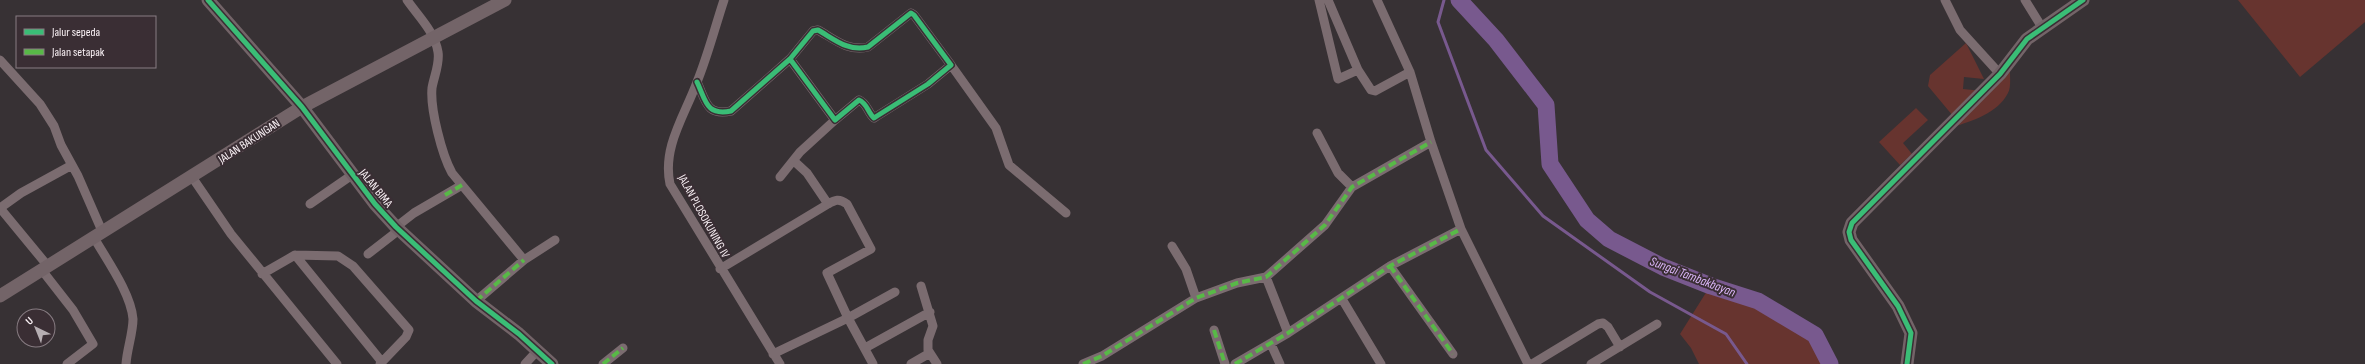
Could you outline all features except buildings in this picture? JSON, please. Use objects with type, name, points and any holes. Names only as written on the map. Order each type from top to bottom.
[{"type":"street","name":"JALAN BIMA","points":[[208,0],[302,107],[374,204],[398,229],[476,301],[538,350],[552,364]]},
{"type":"street","points":[[407,0],[434,37],[438,61],[432,87],[432,102],[446,162],[462,185],[524,260]]},
{"type":"street","name":"JALAN BAKUNGAN","points":[[0,296],[98,233],[192,177],[302,107],[505,0]]},
{"type":"street","name":"JALAN PLOSOKUNING IV","points":[[724,0],[697,82],[675,132],[667,168],[670,184],[720,269],[780,364]]},
{"type":"street","points":[[1319,0],[1338,79],[1358,70]]},
{"type":"street","points":[[1328,0],[1358,70],[1369,88],[1374,91],[1410,72]]},
{"type":"street","points":[[1377,0],[1410,72],[1431,142],[1461,228],[1528,364]]},
{"type":"street","points":[[1945,0],[1960,30],[2000,74]]},
{"type":"street","points":[[2025,0],[2043,29]]},
{"type":"street","points":[[1907,364],[1910,333],[1898,306],[1851,240],[1849,232],[1852,223],[2000,74],[2027,39],[2083,0]]},
{"type":"street","points":[[697,82],[707,104],[713,112],[720,113],[730,111],[790,60],[816,30],[845,46],[859,49],[868,47],[911,13],[951,65],[996,128],[1009,165],[1066,213]]},
{"type":"street","points":[[0,60],[40,104],[54,126],[61,145],[72,166],[98,233],[131,309],[132,326],[126,364]]},
{"type":"street","points":[[790,60],[835,120]]},
{"type":"street","points":[[780,177],[800,152],[859,100],[862,101],[871,116],[874,118],[928,84],[951,65]]},
{"type":"street","points":[[1317,133],[1338,173],[1352,187]]},
{"type":"street","points":[[1083,364],[1103,360],[1196,298],[1237,283],[1266,277],[1325,225],[1352,187],[1431,142]]},
{"type":"street","points":[[794,161],[807,173],[828,204]]},
{"type":"street","points":[[67,364],[93,344],[44,267],[0,208],[21,193],[72,166]]},
{"type":"street","points":[[310,204],[352,174]]},
{"type":"street","points":[[192,177],[231,234],[262,274],[337,364]]},
{"type":"street","points":[[368,254],[398,229],[414,213],[462,185]]},
{"type":"street","points":[[720,269],[828,204],[836,200],[847,204],[871,248],[827,273],[848,318],[873,364]]},
{"type":"street","points":[[1235,364],[1271,344],[1342,299],[1390,266],[1461,228]]},
{"type":"street","points":[[476,301],[524,260],[555,240]]},
{"type":"street","points":[[1172,246],[1186,269],[1196,298]]},
{"type":"street","points":[[262,274],[295,255],[338,256],[353,266],[407,327],[408,334],[381,363],[295,255]]},
{"type":"street","points":[[1390,266],[1453,354]]},
{"type":"street","points":[[1266,277],[1288,333]]},
{"type":"street","points":[[922,286],[933,326],[927,345],[936,364]]},
{"type":"street","points":[[773,354],[848,318],[895,292]]},
{"type":"street","points":[[1342,299],[1381,364]]},
{"type":"street","points":[[865,348],[930,312]]},
{"type":"street","points":[[1532,364],[1598,324],[1603,323],[1608,327],[1620,347]]},
{"type":"street","points":[[1592,364],[1657,324]]},
{"type":"street","points":[[1214,330],[1225,364]]},
{"type":"street","points":[[1271,344],[1280,364]]},
{"type":"street","points":[[603,364],[623,348]]},
{"type":"street","points":[[525,364],[538,350]]},
{"type":"street","points":[[911,364],[930,353]]},
{"type":"shaded area","points":[[2238,0],[2365,0],[2365,22],[2300,77]]},
{"type":"shaded area","points":[[1966,43],[1984,79],[1964,77],[1963,89],[1983,91],[1953,116],[1928,86],[1930,75]]},
{"type":"shaded area","points":[[2010,72],[2009,91],[2004,100],[1998,106],[1984,115],[1953,127],[1992,84]]},
{"type":"shaded area","points":[[1916,108],[1928,120],[1903,143],[1912,154],[1900,165],[1879,142]]},
{"type":"shaded area","points":[[1707,291],[1754,306],[1811,340],[1824,364],[1699,364],[1691,348],[1680,334]]},
{"type":"waterway","points":[[1444,0],[1438,22],[1486,150],[1543,216],[1650,292],[1726,334],[1747,364]]},
{"type":"waterway","name":"Sungai Tambakbayan","points":[[1459,0],[1496,40],[1546,105],[1550,164],[1587,220],[1609,239],[1663,267],[1711,286],[1758,301],[1815,335],[1830,364]]},
{"type":"marked path","points":[[1083,364],[1102,356],[1196,298],[1237,283],[1266,277],[1325,225],[1352,187],[1431,142]]},
{"type":"marked path","points":[[445,195],[462,185]]},
{"type":"marked path","points":[[1235,364],[1288,333],[1390,266],[1461,229]]},
{"type":"marked path","points":[[476,301],[524,260]]},
{"type":"marked path","points":[[1390,266],[1453,354]]},
{"type":"marked path","points":[[1214,330],[1225,364]]},
{"type":"marked path","points":[[603,364],[623,348]]},
{"type":"cycle path","points":[[208,0],[302,107],[375,204],[396,227],[476,301],[519,334],[552,364]]},
{"type":"cycle path","points":[[1907,364],[1911,333],[1898,306],[1851,240],[1849,232],[1852,223],[2000,74],[2027,39],[2083,0]]},
{"type":"cycle path","points":[[697,82],[708,106],[716,111],[731,111],[790,59],[813,31],[818,30],[836,41],[854,48],[868,47],[911,13],[951,65],[928,84],[874,118],[864,103],[859,100],[835,120],[790,59]]}]
